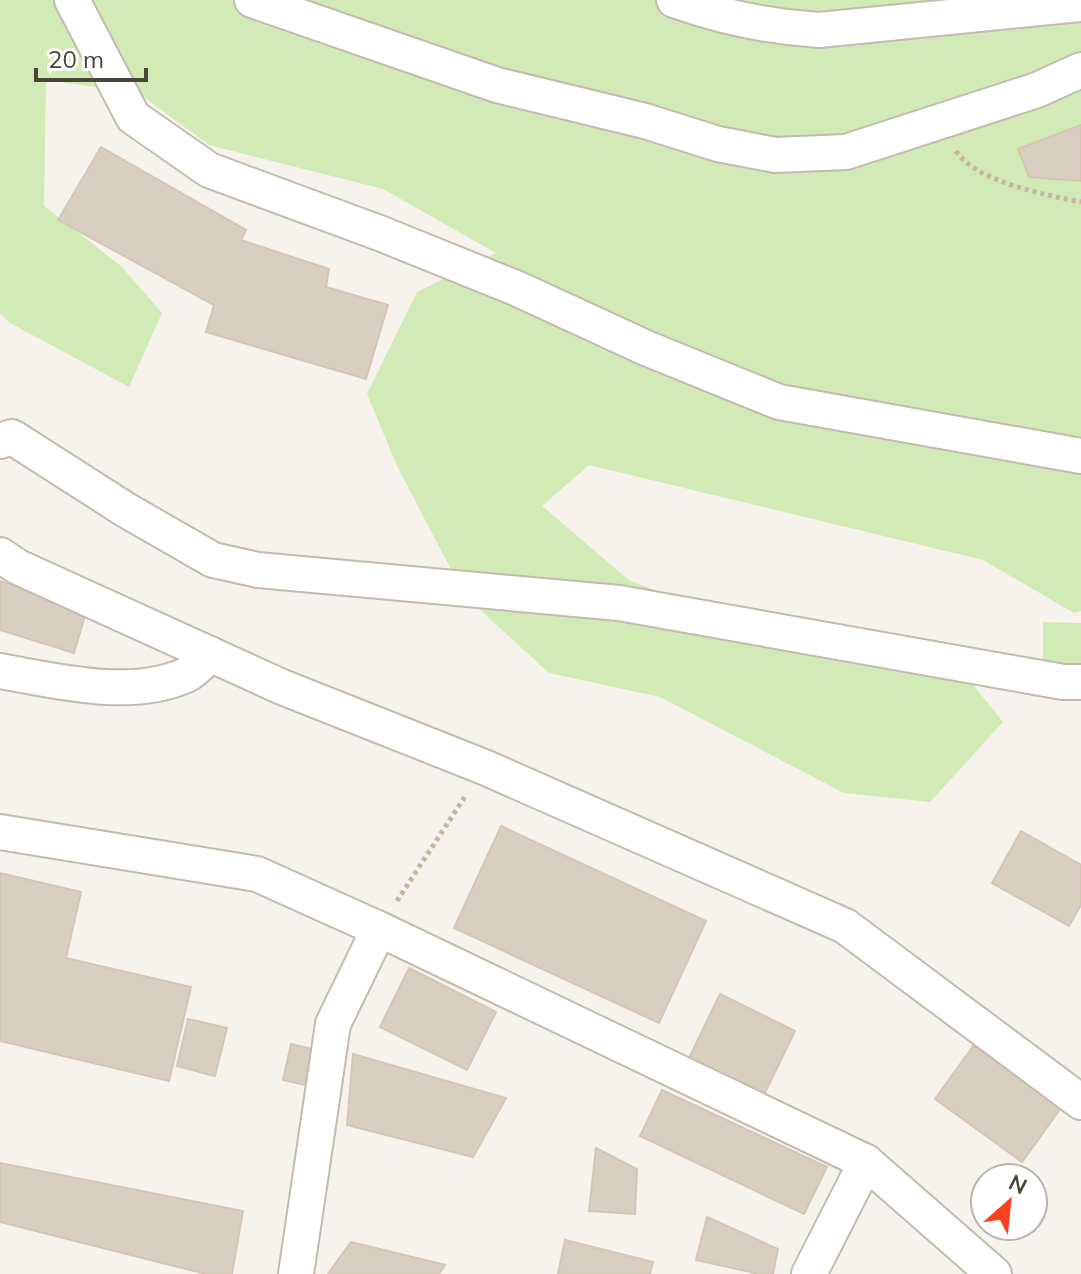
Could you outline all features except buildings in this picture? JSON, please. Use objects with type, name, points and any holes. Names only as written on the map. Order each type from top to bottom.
[{"type":"street","points":[[72,0],[133,117],[209,170],[505,283],[646,348],[779,402],[1081,456]]},
{"type":"street","points":[[252,0],[497,85],[645,121],[718,144],[775,155],[846,152],[1037,90],[1081,70]]},
{"type":"street","points":[[674,0],[720,16],[776,28],[819,30],[1081,4]]},
{"type":"street","points":[[0,441],[12,437],[126,510],[213,560],[258,570],[619,603],[1063,682],[1081,682]]},
{"type":"street","points":[[0,555],[18,567],[282,687],[484,767],[845,926],[1081,1102]]},
{"type":"street","points":[[0,671],[89,687],[157,684],[189,674],[210,654]]},
{"type":"street","points":[[0,832],[257,874],[379,929],[866,1162],[994,1274]]},
{"type":"street","points":[[296,1274],[333,1024],[379,929]]},
{"type":"street","points":[[809,1274],[866,1162]]},
{"type":"path","points":[[939,123],[964,164],[1026,191],[1081,202]]},
{"type":"path","points":[[379,929],[484,767]]},
{"type":"green space","points":[[0,0],[1081,0],[1081,611],[1074,613],[983,560],[589,465],[542,506],[630,581],[738,620],[966,676],[1003,722],[930,802],[844,793],[660,697],[549,673],[465,596],[398,468],[367,394],[417,292],[496,253],[383,189],[209,145],[138,93],[46,80],[44,206],[121,266],[162,313],[129,387],[10,323],[0,313]]},
{"type":"green space","points":[[1043,622],[1081,623],[1081,666],[1043,665]]}]
